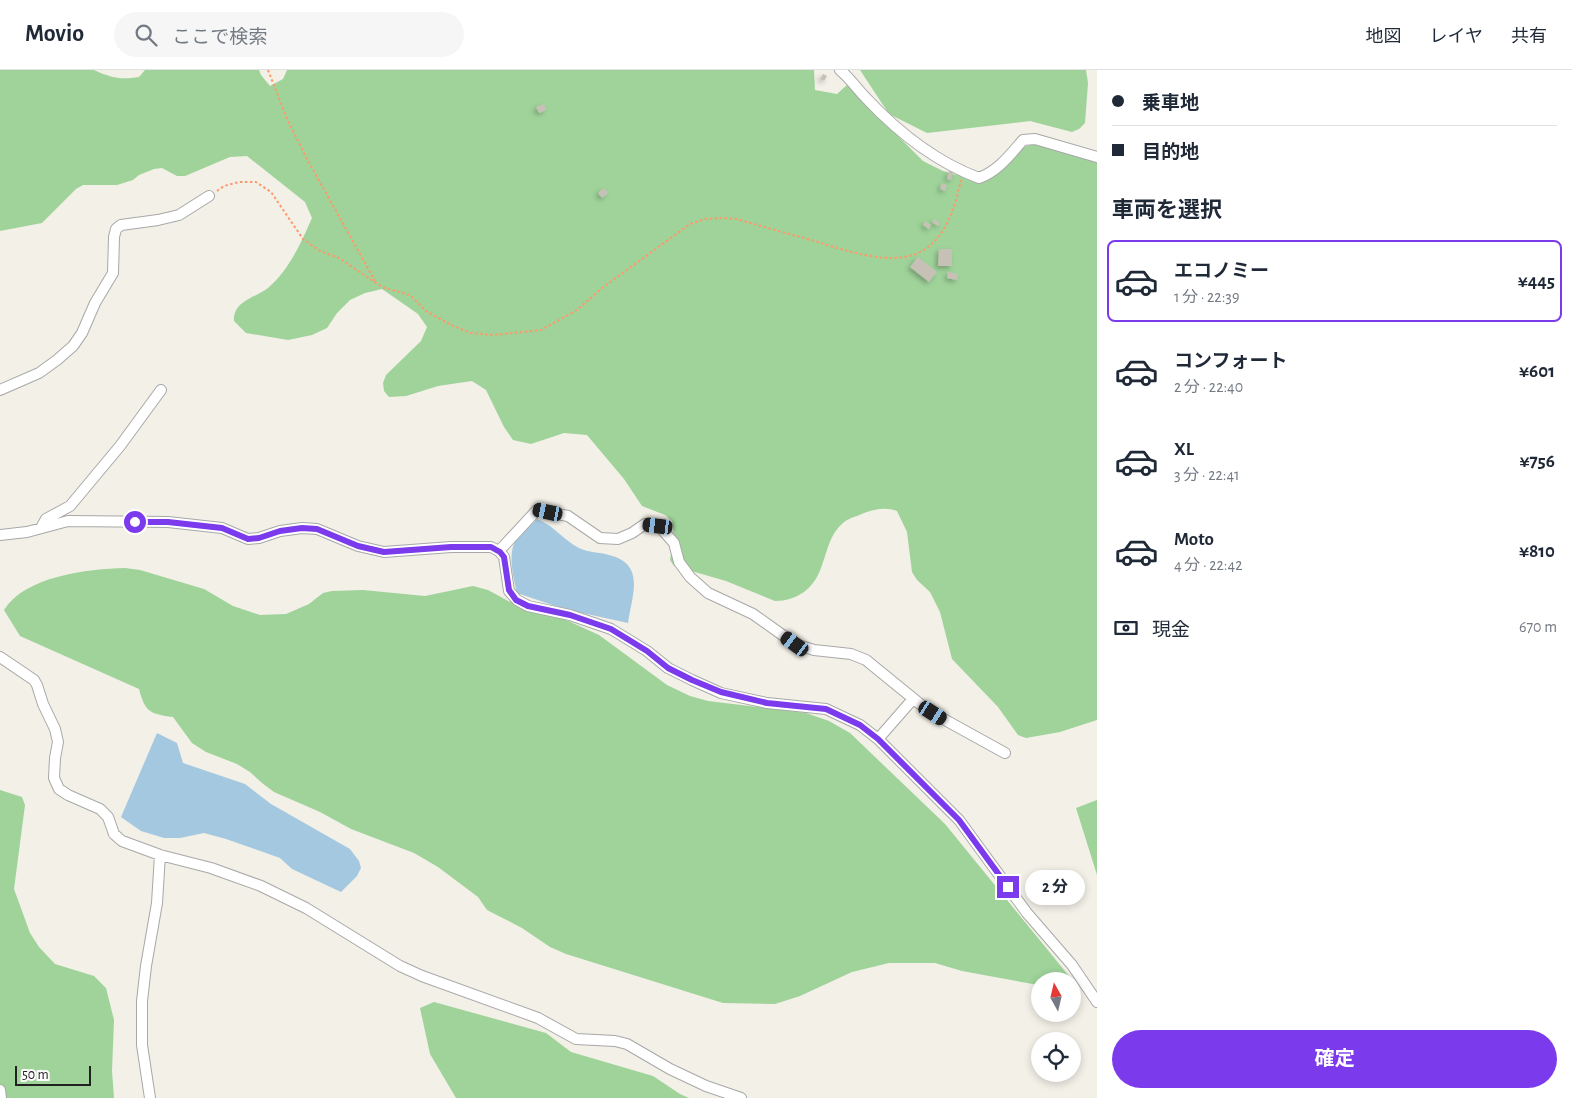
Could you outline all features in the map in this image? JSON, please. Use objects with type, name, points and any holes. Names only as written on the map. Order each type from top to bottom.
[{"type":"street","points":[[840,70],[897,127],[941,160],[978,178],[989,174],[1005,160],[1022,140],[1035,139],[1097,157]]},
{"type":"street","points":[[0,390],[38,373],[73,346],[82,333],[95,303],[112,273],[114,237],[116,230],[121,225],[179,215],[209,196]]},
{"type":"street","points":[[41,528],[46,519],[70,506],[120,446],[161,390]]},
{"type":"street","points":[[500,552],[537,510],[568,516],[600,538],[618,539],[632,533],[645,524],[658,526],[674,543],[679,562],[690,577],[708,593],[753,614],[795,644],[814,650],[851,654],[866,660],[913,699],[946,722],[1005,753]]},
{"type":"street","points":[[0,535],[27,532],[68,520],[168,522],[222,528],[248,539],[259,538],[280,531],[302,528],[317,529],[358,546],[384,552],[451,547],[491,547],[500,552],[504,557],[509,590],[516,600],[528,606],[570,615],[611,629],[647,651],[668,668],[721,692],[767,703],[826,709],[860,725],[878,739],[959,820],[1027,913],[1072,965],[1097,1002]]},
{"type":"street","points":[[0,657],[34,680],[37,685],[42,704],[55,729],[58,742],[54,778],[59,789],[68,795],[100,808],[108,817],[114,834],[122,841],[160,855],[211,868],[261,886],[306,908],[400,966],[422,976],[538,1018],[576,1039],[615,1041],[627,1044],[670,1069],[706,1086],[741,1098]]},
{"type":"street","points":[[878,739],[913,699]]},
{"type":"street","points":[[150,1098],[142,1045],[142,1001],[157,903],[160,855]]},
{"type":"street","points":[[0,1090],[1,1098]]},
{"type":"path","points":[[268,70],[288,121],[307,159],[376,283]]},
{"type":"path","points":[[209,196],[224,186],[238,182],[256,182],[271,192],[303,239],[320,251],[339,258],[382,287],[410,295],[426,310],[451,326],[471,333],[509,335],[541,330],[577,310],[602,288],[690,224],[705,219],[738,219],[863,255],[907,256],[923,250],[935,240],[946,226],[954,207],[963,172]]},
{"type":"green space","points":[[0,70],[94,70],[111,77],[127,78],[139,77],[145,70],[259,70],[270,86],[283,79],[287,70],[814,70],[815,90],[837,94],[847,85],[923,161],[943,171],[972,179],[979,177],[1010,151],[1034,144],[1097,161],[1097,720],[1060,732],[1026,738],[1018,735],[998,707],[952,659],[940,612],[930,592],[917,580],[912,572],[907,532],[897,511],[889,509],[876,510],[845,521],[836,530],[831,539],[812,585],[794,597],[775,601],[726,581],[674,566],[670,560],[674,537],[672,521],[665,515],[642,506],[624,479],[587,435],[564,433],[531,444],[513,440],[504,427],[486,390],[472,381],[438,386],[406,396],[389,397],[384,391],[383,383],[386,375],[421,341],[427,327],[418,314],[382,289],[365,293],[350,300],[337,313],[327,328],[312,335],[288,340],[246,333],[234,321],[237,309],[241,304],[268,288],[282,273],[299,246],[312,218],[305,202],[247,156],[230,157],[185,176],[177,176],[162,168],[154,169],[139,175],[133,180],[117,185],[83,185],[76,189],[42,223],[0,231]]},
{"type":"green space","points":[[860,70],[1086,70],[1088,83],[1085,123],[1079,129],[1072,132],[1030,121],[927,133],[889,114]]},
{"type":"green space","points":[[125,568],[140,570],[204,589],[233,606],[260,615],[286,614],[309,604],[323,593],[332,591],[363,590],[425,596],[473,586],[488,590],[510,602],[564,619],[599,635],[667,685],[690,696],[708,701],[806,713],[829,721],[850,733],[945,824],[1066,972],[1031,972],[1031,984],[962,971],[935,963],[889,963],[852,972],[800,996],[775,1004],[723,1003],[566,954],[550,947],[522,928],[487,910],[478,897],[438,867],[414,853],[351,829],[320,812],[274,792],[237,764],[206,752],[192,743],[173,717],[159,715],[150,711],[144,703],[139,689],[20,636],[4,610],[14,598],[42,582],[93,570]]},
{"type":"green space","points":[[0,790],[22,797],[25,805],[14,889],[30,933],[39,947],[55,964],[94,976],[106,988],[114,1020],[112,1071],[114,1098],[0,1098]]},
{"type":"green space","points":[[1097,800],[1097,875],[1076,808]]},
{"type":"green space","points":[[434,1002],[546,1033],[571,1052],[653,1076],[689,1098],[456,1098],[430,1054],[420,1008]]},
{"type":"water","points":[[537,519],[549,525],[579,548],[621,559],[628,565],[634,582],[634,592],[628,623],[564,609],[517,593],[512,565],[512,550],[519,535]]},
{"type":"water","points":[[157,733],[177,743],[183,763],[245,784],[271,804],[350,849],[359,861],[361,868],[357,876],[341,892],[292,869],[280,858],[226,839],[204,833],[180,838],[164,838],[141,831],[121,817]]},
{"type":"building","points":[[823,74],[827,76],[824,81],[820,79]]},
{"type":"building","points":[[544,104],[546,110],[539,113],[536,107]]},
{"type":"building","points":[[949,171],[953,172],[951,180],[947,179]]},
{"type":"building","points":[[942,183],[947,185],[945,191],[940,189]]},
{"type":"building","points":[[604,188],[608,193],[602,198],[598,193]]},
{"type":"building","points":[[934,219],[940,223],[938,226],[932,222]]},
{"type":"building","points":[[925,221],[931,225],[929,229],[923,225]]},
{"type":"building","points":[[939,249],[952,249],[952,266],[938,266]]},
{"type":"building","points":[[918,257],[937,272],[929,282],[910,267]]},
{"type":"building","points":[[948,272],[958,274],[957,280],[947,278]]},
{"type":"route","points":[[135,522],[168,522],[222,528],[248,539],[259,538],[280,531],[302,528],[317,529],[358,546],[384,552],[451,547],[491,547],[500,552],[504,557],[509,590],[516,600],[528,606],[570,615],[611,629],[647,651],[668,668],[721,692],[767,703],[826,709],[860,725],[878,739],[959,820],[1008,887]]}]
